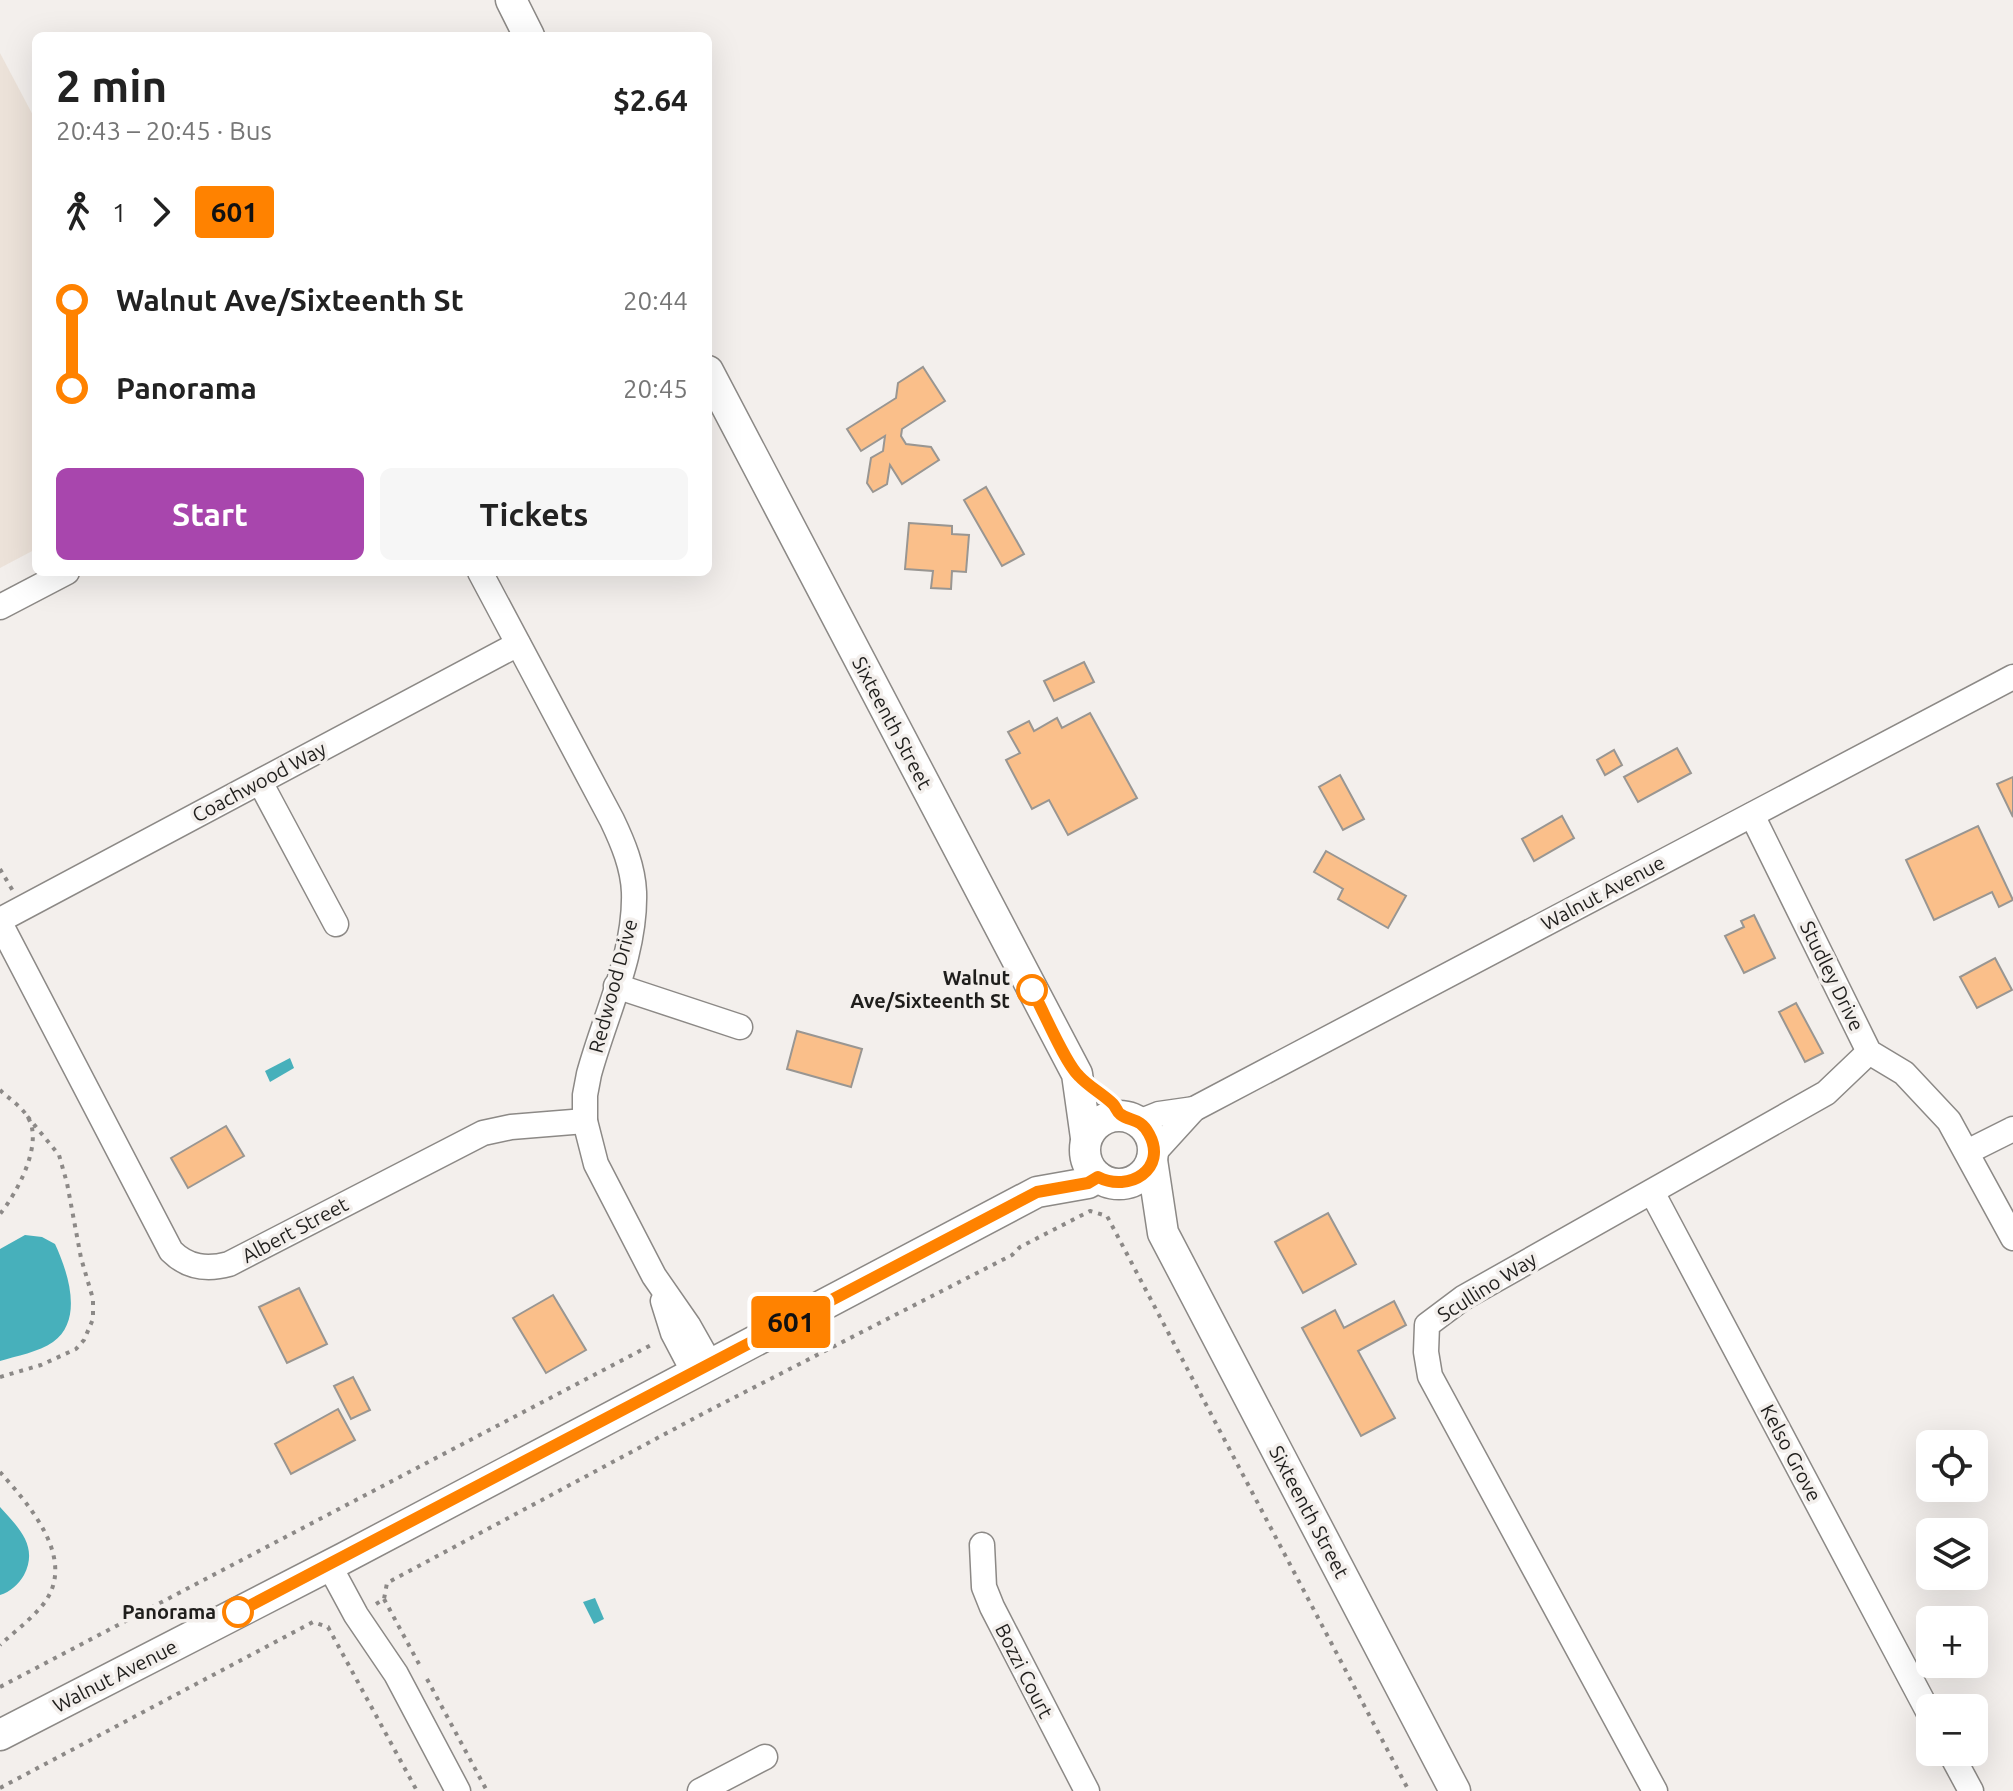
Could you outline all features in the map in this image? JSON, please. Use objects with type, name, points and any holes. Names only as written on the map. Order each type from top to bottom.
[{"type":"street","points":[[511,0],[527,32]]},
{"type":"street","name":"Sixteenth Street","points":[[712,379],[1077,1074],[1085,1142]]},
{"type":"street","points":[[0,607],[59,576]]},
{"type":"street","name":"Redwood Drive","points":[[482,576],[612,820],[629,863],[634,890],[631,938],[589,1074],[585,1121],[596,1164],[654,1276],[688,1325],[702,1369]]},
{"type":"street","name":"Coachwood Way","points":[[0,922],[518,644]]},
{"type":"street","name":"Walnut Avenue","points":[[1130,1119],[1194,1109],[2013,677]]},
{"type":"street","points":[[260,782],[336,924]]},
{"type":"street","name":"Studley Drive","points":[[1752,815],[1869,1052],[1904,1073],[1949,1121],[2013,1238]]},
{"type":"street","name":"Albert Street","points":[[0,922],[171,1251],[188,1264],[215,1268],[229,1264],[483,1133],[511,1127],[585,1121]]},
{"type":"street","points":[[616,986],[740,1027]]},
{"type":"street","name":"Scullino Way","points":[[1655,1791],[1430,1376],[1426,1352],[1427,1325],[1463,1298],[1826,1093],[1869,1052]]},
{"type":"street","name":"Sixteenth Street","points":[[1077,1074],[1130,1119]]},
{"type":"street","name":"Walnut Avenue","points":[[1152,1157],[1194,1109]]},
{"type":"street","points":[[1130,1119],[1152,1142],[1152,1157],[1147,1170],[1139,1178],[1108,1181],[1085,1157],[1085,1142],[1100,1121],[1130,1119]]},
{"type":"street","points":[[1967,1152],[2013,1129]]},
{"type":"street","name":"Walnut Avenue","points":[[1037,1192],[1085,1142]]},
{"type":"street","name":"Sixteenth Street","points":[[1152,1157],[1163,1233]]},
{"type":"street","name":"Sixteenth Street","points":[[1108,1181],[1163,1233],[1455,1791]]},
{"type":"street","name":"Walnut Avenue","points":[[0,1735],[336,1562],[1037,1192],[1108,1181]]},
{"type":"street","name":"Kelso Grove","points":[[1652,1192],[1919,1694]]},
{"type":"street","name":"Redwood Drive","points":[[654,1276],[673,1333],[702,1369]]},
{"type":"street","name":"Bozzi Court","points":[[982,1545],[984,1587],[992,1607],[1087,1791]]},
{"type":"street","points":[[336,1562],[377,1604],[396,1674]]},
{"type":"street","points":[[336,1562],[356,1615],[396,1674],[458,1791]]},
{"type":"street","points":[[700,1791],[765,1757]]},
{"type":"street","points":[[1958,1766],[1971,1791]]},
{"type":"path","points":[[0,1090],[27,1116],[59,1155],[93,1299],[93,1319],[84,1340],[76,1349],[41,1365],[0,1377]]},
{"type":"path","points":[[0,1214],[17,1188],[32,1148],[33,1130],[27,1116]]},
{"type":"path","points":[[487,1791],[377,1604],[387,1583],[706,1412],[1012,1255],[1020,1247],[1090,1211],[1107,1216],[1409,1791]]},
{"type":"path","points":[[0,1687],[673,1333]]},
{"type":"path","points":[[0,1472],[40,1523],[49,1541],[55,1570],[54,1580],[42,1606],[0,1645]]},
{"type":"path","points":[[0,1788],[313,1622],[328,1627],[417,1791]]},
{"type":"shaded area","points":[[0,53],[32,113],[32,551],[0,568]]},
{"type":"water","points":[[290,1058],[294,1068],[270,1082],[265,1071]]},
{"type":"water","points":[[25,1235],[42,1237],[55,1244],[65,1268],[71,1309],[63,1333],[53,1342],[0,1361],[0,1249]]},
{"type":"water","points":[[0,1507],[24,1538],[29,1555],[22,1578],[11,1590],[0,1595]]},
{"type":"water","points":[[595,1598],[604,1619],[594,1624],[583,1602]]},
{"type":"building","points":[[923,367],[945,401],[902,429],[901,436],[906,444],[931,447],[939,460],[902,484],[890,465],[887,484],[873,492],[867,483],[871,458],[883,451],[885,436],[861,451],[847,429],[896,398],[898,383]]},
{"type":"building","points":[[986,487],[1024,554],[1002,566],[964,500]]},
{"type":"building","points":[[909,523],[952,526],[952,534],[969,535],[966,572],[952,571],[951,589],[931,588],[933,571],[905,569]]},
{"type":"building","points":[[1084,662],[1094,682],[1054,701],[1044,681]]},
{"type":"building","points":[[1090,713],[1137,798],[1068,835],[1049,800],[1032,809],[1006,760],[1020,753],[1008,732],[1029,721],[1034,731],[1057,718],[1062,728]]},
{"type":"building","points":[[1677,748],[1691,773],[1638,802],[1624,777]]},
{"type":"building","points":[[1614,750],[1622,765],[1605,775],[1597,760]]},
{"type":"building","points":[[1340,775],[1364,819],[1343,830],[1319,787]]},
{"type":"building","points":[[2013,777],[2013,817],[1997,784]]},
{"type":"building","points":[[1562,816],[1574,838],[1534,861],[1522,839]]},
{"type":"building","points":[[1978,826],[2013,900],[1999,907],[1992,892],[1934,920],[1906,860]]},
{"type":"building","points":[[1326,851],[1406,896],[1388,928],[1338,899],[1343,889],[1314,872]]},
{"type":"building","points":[[1754,915],[1775,958],[1744,973],[1725,936],[1744,927],[1741,921]]},
{"type":"building","points":[[1995,958],[2012,990],[1977,1008],[1960,977]]},
{"type":"building","points":[[1796,1003],[1823,1053],[1805,1062],[1779,1012]]},
{"type":"building","points":[[797,1031],[862,1049],[851,1087],[787,1069]]},
{"type":"building","points":[[226,1126],[244,1156],[188,1188],[171,1158]]},
{"type":"building","points":[[1328,1213],[1356,1264],[1303,1293],[1275,1242]]},
{"type":"building","points":[[299,1288],[327,1344],[287,1363],[259,1307]]},
{"type":"building","points":[[553,1295],[586,1350],[546,1373],[513,1318]]},
{"type":"building","points":[[1394,1301],[1406,1325],[1358,1351],[1395,1418],[1361,1436],[1302,1328],[1335,1310],[1344,1328]]},
{"type":"building","points":[[353,1377],[370,1410],[351,1419],[334,1386]]},
{"type":"building","points":[[338,1409],[355,1440],[291,1474],[275,1444]]},
{"type":"bus line","name":"601","points":[[238,1612],[1037,1192],[1088,1183],[1098,1177],[1118,1184],[1139,1178],[1152,1160],[1152,1142],[1148,1131],[1131,1117],[1121,1115],[1114,1105],[1077,1074],[1032,990]]},
{"type":"place","name":"Walnut Ave/Sixteenth St","points":[[1032,990]]},
{"type":"place","name":"Panorama","points":[[238,1612]]}]
